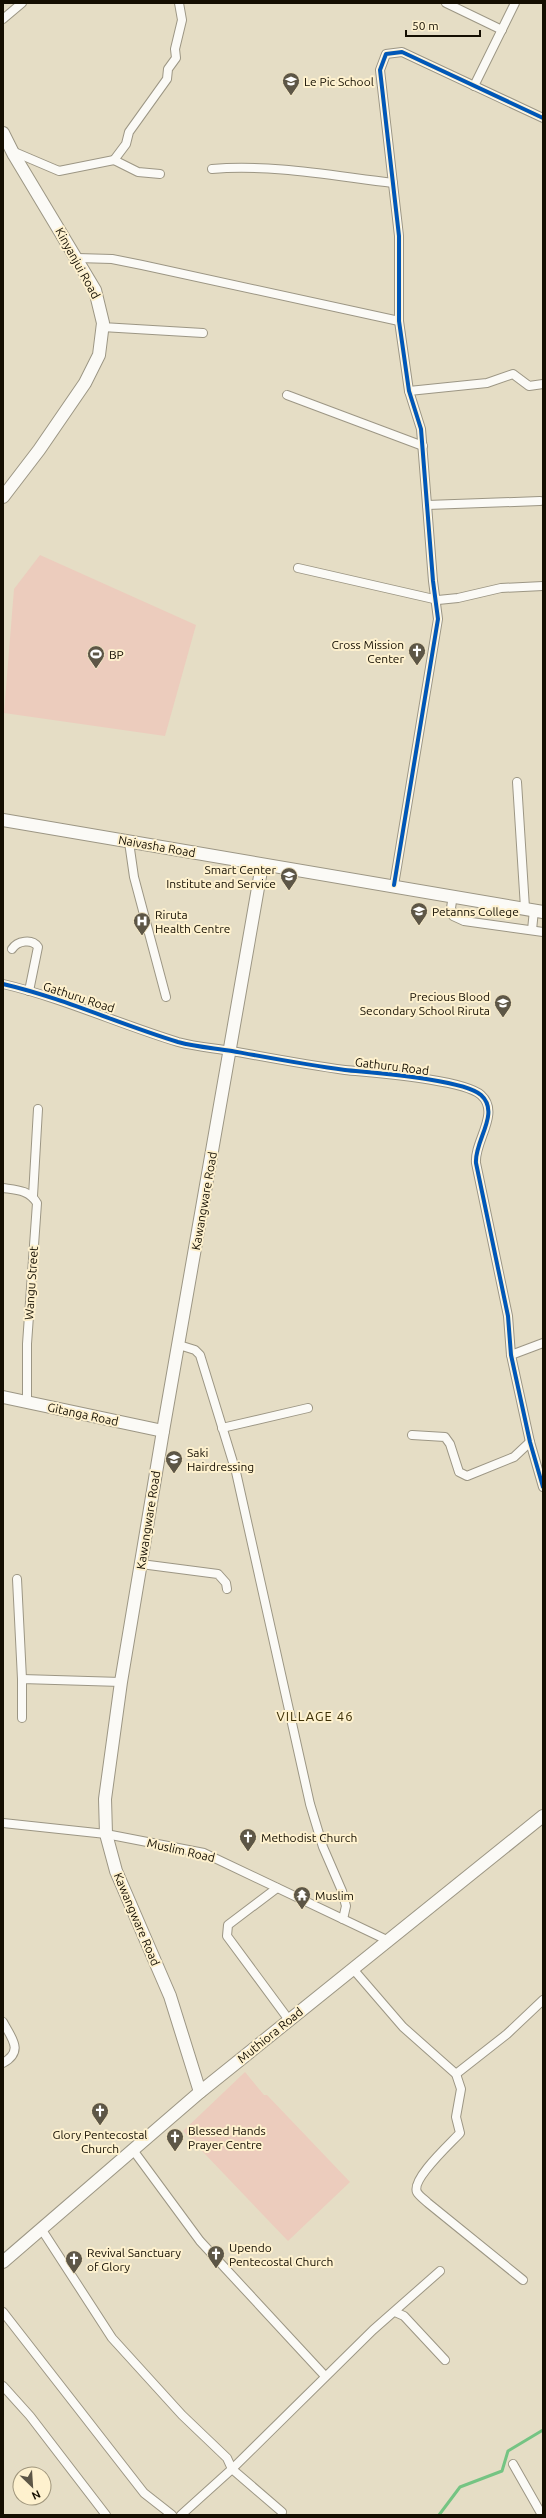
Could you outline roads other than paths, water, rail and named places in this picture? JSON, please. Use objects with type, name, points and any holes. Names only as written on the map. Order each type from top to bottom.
[{"type":"main road","name":"Kinyanjui Road","points":[[3,133],[11,150],[77,258],[99,302],[103,323],[99,355],[85,383],[39,450],[3,497]]},
{"type":"main road","name":"Naivasha Road","points":[[3,820],[262,865],[453,895],[534,910]]},
{"type":"main road","name":"Kawangware Road","points":[[200,2092],[170,1996],[122,1888],[106,1834],[104,1815],[107,1771],[121,1682],[163,1431],[262,865]]},
{"type":"main road","name":"Gitanga Road","points":[[3,1397],[163,1431]]},
{"type":"main road","name":"Muthiora Road","points":[[3,2262],[42,2230],[200,2092],[543,1816]]},
{"type":"street","points":[[3,19],[22,3]]},
{"type":"street","points":[[114,160],[126,144],[129,132],[167,79],[168,69],[176,58],[175,49],[182,20],[179,3]]},
{"type":"street","points":[[446,3],[502,30]]},
{"type":"street","points":[[474,86],[515,3]]},
{"type":"street","points":[[394,885],[438,620],[438,600],[433,581],[421,429],[409,391],[399,321],[399,236],[380,76],[386,54],[402,52],[543,118]]},
{"type":"street","points":[[11,150],[59,171],[114,160],[138,172],[160,174]]},
{"type":"street","points":[[212,169],[237,167],[286,170],[393,183]]},
{"type":"street","points":[[77,258],[112,259],[399,321]]},
{"type":"street","points":[[102,327],[202,333]]},
{"type":"street","points":[[409,391],[487,383],[513,374],[529,386],[543,384]]},
{"type":"street","points":[[287,395],[422,446]]},
{"type":"street","points":[[427,505],[540,502]]},
{"type":"street","points":[[298,568],[438,600],[458,598],[501,588],[543,586]]},
{"type":"street","points":[[517,782],[534,910],[532,930]]},
{"type":"street","points":[[129,842],[134,877],[166,997]]},
{"type":"street","points":[[453,895],[451,908],[453,916],[464,921],[543,932]]},
{"type":"street","points":[[12,949],[15,944],[22,942],[34,943],[38,947],[29,991]]},
{"type":"street","name":"Gathuru Road","points":[[3,984],[92,1010],[179,1042],[204,1048],[229,1050],[301,1064],[419,1078],[472,1090],[481,1095],[488,1104],[488,1120],[476,1148],[476,1163],[508,1316],[511,1355],[530,1442],[543,1487]]},
{"type":"street","name":"Wangu Street","points":[[27,1402],[27,1344],[32,1289],[32,1258],[37,1213],[37,1203],[33,1196],[38,1109]]},
{"type":"street","points":[[3,1188],[26,1192],[33,1196]]},
{"type":"street","points":[[511,1355],[543,1342]]},
{"type":"street","points":[[179,1345],[195,1350],[200,1355],[236,1472],[310,1804],[323,1847],[344,1898],[344,1919]]},
{"type":"street","points":[[222,1428],[308,1408]]},
{"type":"street","points":[[412,1435],[445,1437],[450,1444],[459,1472],[467,1476],[514,1457],[530,1442]]},
{"type":"street","points":[[141,1564],[218,1574],[226,1583],[227,1589]]},
{"type":"street","points":[[17,1579],[22,1678],[22,1718]]},
{"type":"street","points":[[22,1678],[121,1682]]},
{"type":"street","name":"Muslim Road","points":[[3,1823],[106,1834],[204,1853],[389,1941]]},
{"type":"street","points":[[277,1888],[228,1925],[226,1931],[231,1941],[289,2020]]},
{"type":"street","points":[[353,1969],[403,2027],[456,2074],[461,2089],[456,2117],[460,2133],[429,2166],[416,2185],[417,2191],[428,2203],[523,2280]]},
{"type":"street","points":[[456,2074],[507,2034],[543,2000]]},
{"type":"street","points":[[3,2022],[14,2041],[16,2050],[12,2057],[3,2063]]},
{"type":"street","points":[[133,2150],[200,2241],[325,2376]]},
{"type":"street","points":[[42,2230],[112,2338],[182,2415],[227,2458],[232,2468],[282,2512]]},
{"type":"street","points":[[181,2515],[232,2468],[325,2376],[440,2270]]},
{"type":"street","points":[[3,2312],[144,2493],[172,2515]]},
{"type":"street","points":[[395,2312],[404,2316],[445,2360]]},
{"type":"street","points":[[3,2386],[30,2416],[106,2515]]},
{"type":"street","points":[[513,2464],[542,2515]]},
{"type":"waterway","points":[[439,2515],[460,2487],[502,2471],[508,2451],[543,2430]]},
{"type":"place","name":"Le Pic School","points":[[291,96]]},
{"type":"place","name":"Cross Mission Center","points":[[417,666]]},
{"type":"place","name":"BP","points":[[96,669]]},
{"type":"place","name":"Smart Center Institute and Service","points":[[289,891]]},
{"type":"place","name":"Petanns College","points":[[419,926]]},
{"type":"place","name":"Riruta Health Centre","points":[[142,936]]},
{"type":"place","name":"Precious Blood Secondary School Riruta","points":[[503,1018]]},
{"type":"place","name":"Saki Hairdressing","points":[[174,1474]]},
{"type":"place","name":"Methodist Church","points":[[248,1852]]},
{"type":"place","name":"Muslim","points":[[302,1910]]},
{"type":"place","name":"Glory Pentecostal Church","points":[[100,2126]]},
{"type":"place","name":"Blessed Hands Prayer Centre","points":[[175,2152]]},
{"type":"place","name":"Upendo Pentecostal Church","points":[[216,2269]]},
{"type":"place","name":"Revival Sanctuary of Glory","points":[[74,2274]]},
{"type":"district","name":"VILLAGE 46","points":[[315,1716]]}]
